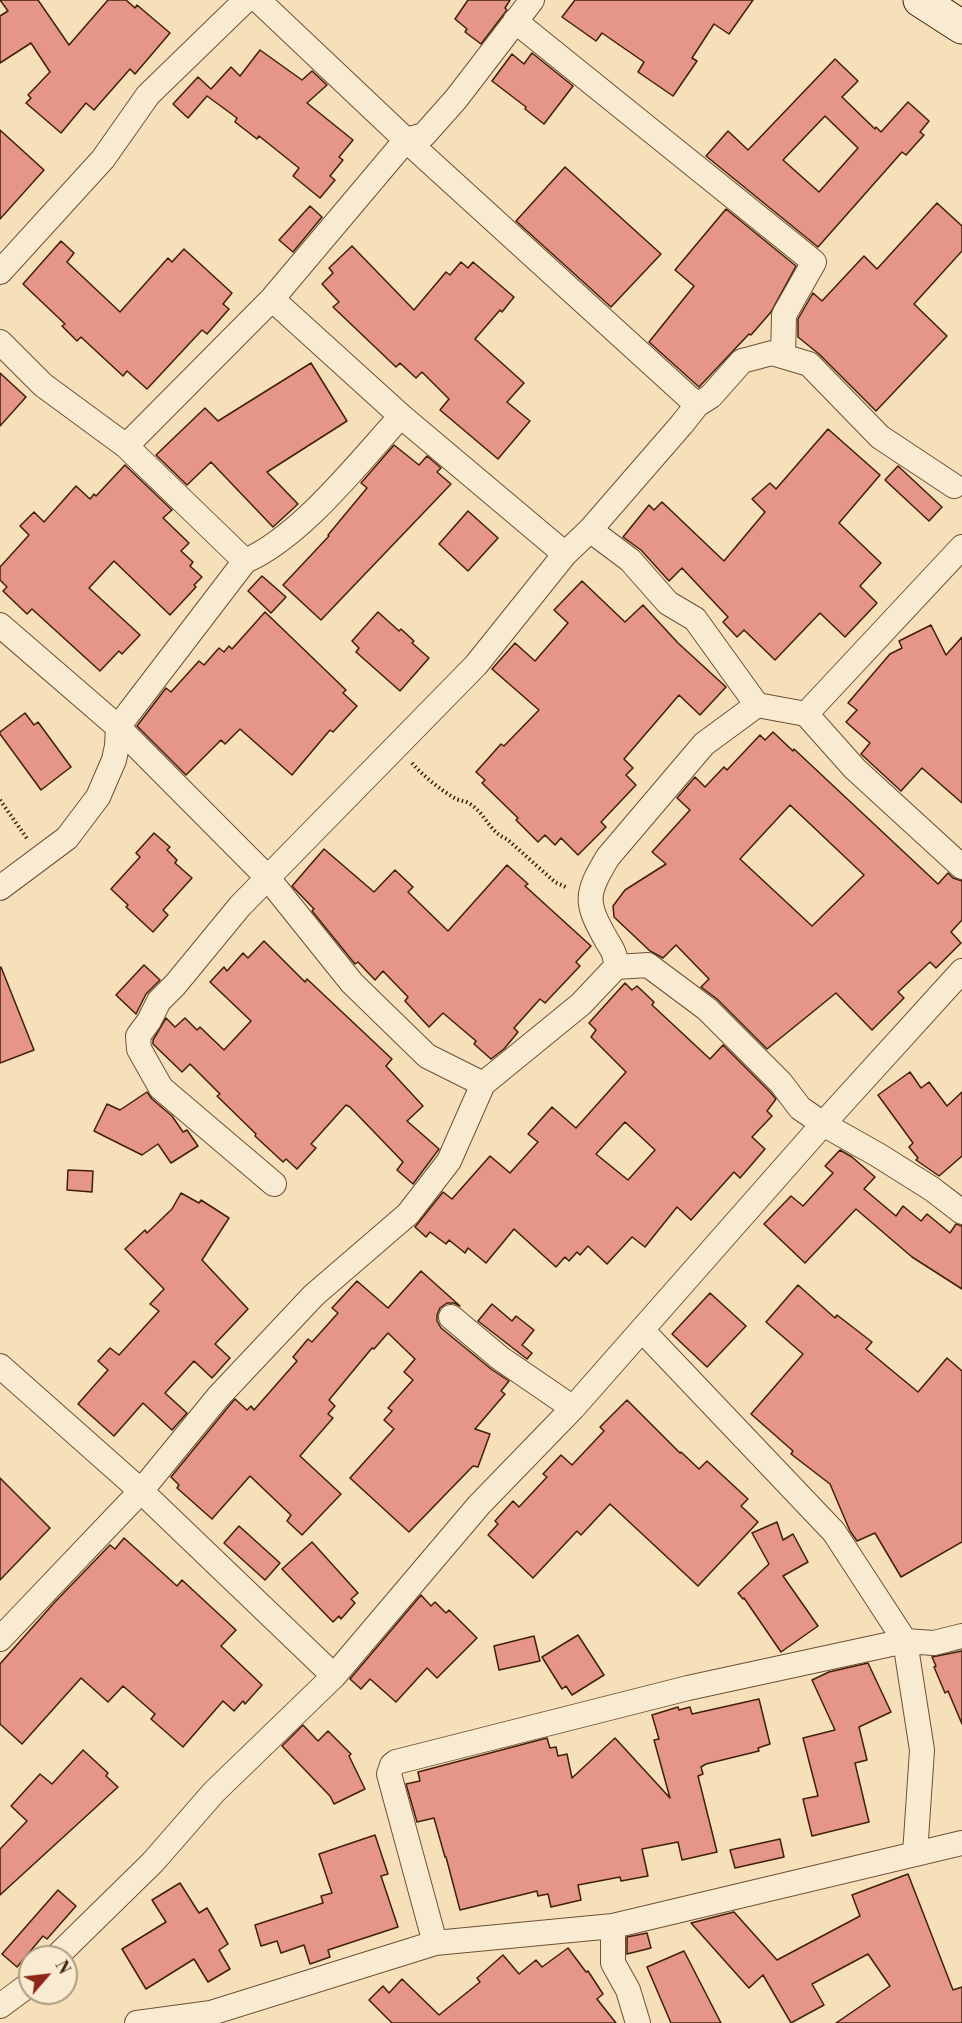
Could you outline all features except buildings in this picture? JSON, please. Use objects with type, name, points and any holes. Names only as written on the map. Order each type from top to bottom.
[{"type":"street","points":[[0,272],[103,159],[148,95],[246,0]]},
{"type":"street","points":[[258,0],[406,140],[697,405]]},
{"type":"street","points":[[126,446],[272,299],[406,140],[424,135],[456,99],[532,0]]},
{"type":"street","points":[[920,0],[962,27]]},
{"type":"street","points":[[515,21],[814,262],[784,315],[783,356]]},
{"type":"street","points":[[272,299],[401,416],[565,554]]},
{"type":"street","points":[[0,342],[43,385],[126,446],[245,561]]},
{"type":"street","points":[[274,1184],[161,1088],[139,1049],[138,1036],[159,1001],[240,906],[476,665],[565,554],[590,530],[697,405],[711,396],[742,361],[772,353],[809,364],[880,436],[959,489]]},
{"type":"street","points":[[0,888],[67,838],[98,797],[114,760],[118,727],[245,561],[262,554],[312,513],[401,416]]},
{"type":"street","points":[[590,530],[630,560],[668,603],[695,619],[757,705],[806,714],[855,769],[962,867]]},
{"type":"street","points":[[806,714],[962,547]]},
{"type":"street","points":[[0,625],[118,727],[267,877],[352,983],[427,1056],[483,1084]]},
{"type":"street","points":[[616,967],[616,956],[593,916],[589,899],[595,878],[608,857],[704,744],[757,705]]},
{"type":"street","points":[[0,1639],[141,1491],[218,1397],[314,1294],[408,1214],[449,1161],[483,1084],[581,1004],[616,967],[648,965],[707,1009],[781,1083],[800,1108],[823,1124],[878,1155],[962,1212]]},
{"type":"street","points":[[69,1945],[153,1862],[214,1792],[334,1676],[479,1505],[573,1408],[823,1124],[962,971]]},
{"type":"street","points":[[451,1317],[500,1358],[573,1408]]},
{"type":"street","points":[[642,1330],[834,1532],[905,1641],[922,1749],[915,1854]]},
{"type":"street","points":[[0,1366],[141,1491],[334,1676]]},
{"type":"street","points":[[435,1943],[389,1774],[392,1765],[396,1762],[688,1688],[905,1641],[934,1643],[962,1636]]},
{"type":"street","points":[[137,2023],[211,2013],[435,1943],[613,1926],[962,1844]]},
{"type":"street","points":[[613,1926],[614,1963],[628,1990],[638,2023]]},
{"type":"street","points":[[0,2006],[18,1993]]},
{"type":"path","points":[[398,746],[420,772],[459,801],[470,804],[500,836],[507,839],[555,882],[589,899]]},
{"type":"path","points":[[0,800],[40,858]]}]
